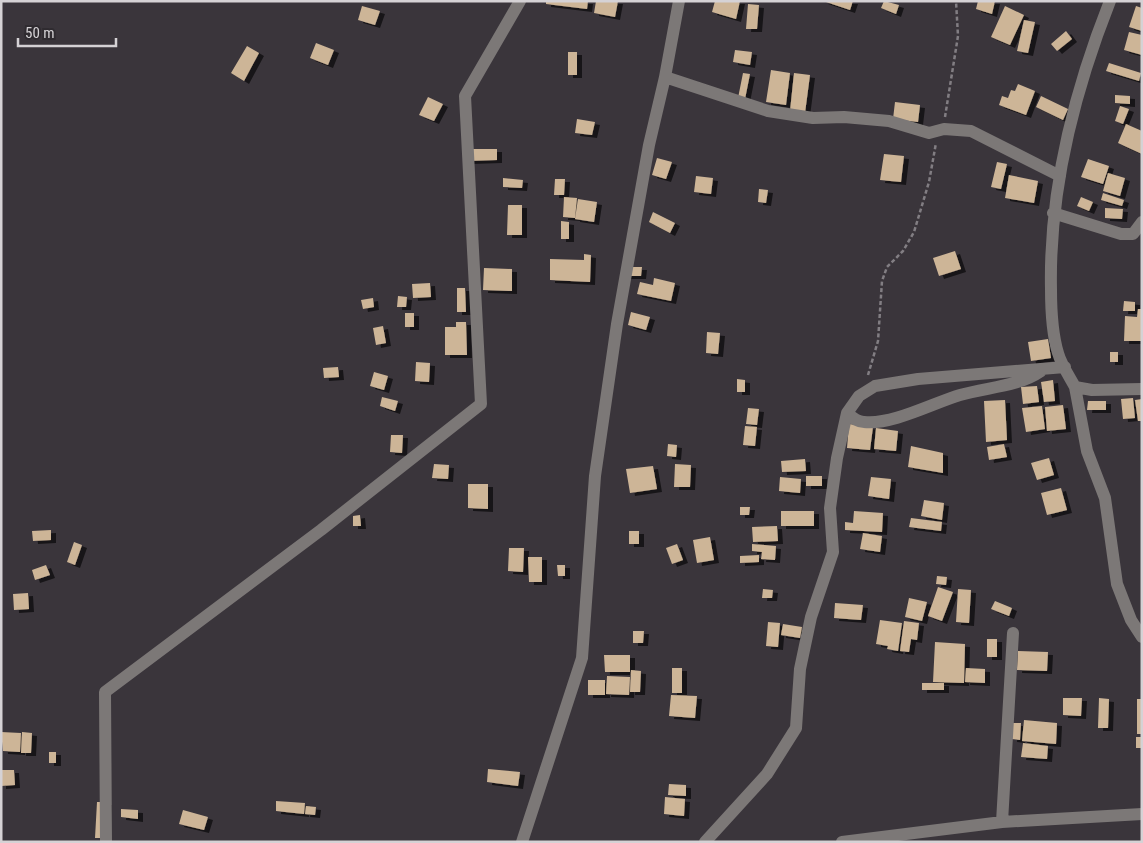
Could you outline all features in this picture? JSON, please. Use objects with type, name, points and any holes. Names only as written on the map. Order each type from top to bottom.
[{"type":"street","points":[[106,842],[105,692],[321,530],[481,404],[465,96],[520,1]]},
{"type":"street","points":[[522,842],[582,658],[595,476],[619,315],[649,145],[665,78],[679,1]]},
{"type":"street","points":[[1110,1],[1090,52],[1060,176],[1053,213],[1050,260],[1051,308],[1058,353],[1074,387],[1087,451],[1105,498],[1117,584],[1132,620],[1142,637]]},
{"type":"street","points":[[665,78],[768,111],[813,118],[844,117],[889,121],[921,132],[944,129],[971,131],[1060,176]]},
{"type":"street","points":[[1053,213],[1121,234],[1137,234],[1142,222]]},
{"type":"street","points":[[705,842],[767,774],[796,728],[800,669],[810,617],[833,552],[830,508],[836,458],[847,413],[859,396],[875,386],[918,378],[1065,367]]},
{"type":"street","points":[[847,413],[856,420],[865,422],[902,416],[958,395],[995,385],[1026,380],[1042,370]]},
{"type":"street","points":[[1074,387],[1092,390],[1142,388]]},
{"type":"street","points":[[1002,822],[1013,633]]},
{"type":"street","points":[[842,842],[1002,822],[1142,814]]},
{"type":"path","points":[[944,129],[947,93],[958,36],[956,1]]},
{"type":"path","points":[[859,396],[873,364],[878,341],[882,281],[887,268],[903,250],[914,232],[929,182],[936,141]]},
{"type":"building","points":[[546,1],[588,1],[587,9],[546,4]]},
{"type":"building","points":[[596,1],[618,1],[615,17],[594,13]]},
{"type":"building","points":[[715,1],[740,1],[736,19],[712,12]]},
{"type":"building","points":[[823,1],[853,1],[850,10]]},
{"type":"building","points":[[884,1],[899,5],[896,14],[881,8]]},
{"type":"building","points":[[978,1],[995,1],[992,14],[976,9]]},
{"type":"building","points":[[748,4],[759,5],[757,29],[746,29]]},
{"type":"building","points":[[362,6],[380,11],[375,25],[358,20]]},
{"type":"building","points":[[1005,6],[1024,15],[1010,45],[991,37]]},
{"type":"building","points":[[1136,6],[1142,8],[1142,31],[1129,27]]},
{"type":"building","points":[[1024,20],[1035,22],[1028,53],[1017,51]]},
{"type":"building","points":[[1066,31],[1072,39],[1057,51],[1051,44]]},
{"type":"building","points":[[1129,32],[1142,35],[1142,55],[1124,50]]},
{"type":"building","points":[[316,43],[334,50],[328,65],[310,58]]},
{"type":"building","points":[[247,46],[259,53],[244,81],[231,73]]},
{"type":"building","points":[[735,50],[752,52],[750,65],[733,62]]},
{"type":"building","points":[[568,52],[577,52],[577,75],[568,75]]},
{"type":"building","points":[[1109,63],[1141,73],[1139,81],[1106,71]]},
{"type":"building","points":[[771,70],[790,73],[786,105],[766,102]]},
{"type":"building","points":[[743,73],[750,74],[745,99],[738,98]]},
{"type":"building","points":[[794,73],[810,75],[805,113],[790,111]]},
{"type":"building","points":[[1018,84],[1035,91],[1026,115],[999,105],[1002,96],[1008,98],[1011,90],[1015,91]]},
{"type":"building","points":[[1115,95],[1130,96],[1130,104],[1115,103]]},
{"type":"building","points":[[1041,96],[1068,109],[1063,120],[1036,107]]},
{"type":"building","points":[[428,97],[443,104],[434,121],[419,115]]},
{"type":"building","points":[[895,102],[920,105],[918,122],[893,119]]},
{"type":"building","points":[[1120,106],[1129,109],[1123,124],[1115,121]]},
{"type":"building","points":[[577,119],[595,122],[592,135],[575,133]]},
{"type":"building","points":[[1126,124],[1142,131],[1142,154],[1118,143]]},
{"type":"building","points":[[467,149],[497,149],[497,160],[467,161]]},
{"type":"building","points":[[884,154],[904,156],[901,182],[880,180]]},
{"type":"building","points":[[657,158],[672,162],[666,179],[652,175]]},
{"type":"building","points":[[1088,159],[1109,166],[1103,184],[1081,177]]},
{"type":"building","points":[[997,162],[1007,164],[1001,189],[991,187]]},
{"type":"building","points":[[1108,173],[1125,178],[1120,196],[1103,191]]},
{"type":"building","points":[[1009,175],[1038,181],[1034,203],[1005,198]]},
{"type":"building","points":[[696,176],[713,178],[711,194],[694,192]]},
{"type":"building","points":[[503,178],[523,180],[522,188],[503,187]]},
{"type":"building","points":[[555,179],[565,179],[564,195],[554,195]]},
{"type":"building","points":[[759,189],[768,190],[766,203],[758,202]]},
{"type":"building","points":[[1103,193],[1124,200],[1122,206],[1101,200]]},
{"type":"building","points":[[564,197],[577,198],[575,218],[563,217]]},
{"type":"building","points":[[1081,197],[1093,202],[1089,211],[1077,206]]},
{"type":"building","points":[[578,199],[597,202],[594,222],[575,219]]},
{"type":"building","points":[[508,205],[522,205],[522,235],[507,235]]},
{"type":"building","points":[[1105,208],[1123,209],[1122,219],[1105,218]]},
{"type":"building","points":[[653,212],[675,223],[670,233],[649,222]]},
{"type":"building","points":[[561,221],[569,222],[569,239],[561,239]]},
{"type":"building","points":[[955,251],[961,269],[939,276],[933,258]]},
{"type":"building","points":[[584,254],[591,255],[590,282],[550,280],[550,259],[584,260]]},
{"type":"building","points":[[627,267],[642,267],[641,276],[626,276]]},
{"type":"building","points":[[484,268],[512,269],[512,291],[483,290]]},
{"type":"building","points":[[654,278],[675,283],[671,301],[637,294],[640,282],[653,285]]},
{"type":"building","points":[[430,283],[431,297],[413,298],[412,284]]},
{"type":"building","points":[[457,288],[465,288],[466,312],[457,312]]},
{"type":"building","points":[[398,296],[407,297],[406,307],[397,307]]},
{"type":"building","points":[[373,298],[374,307],[363,309],[361,300]]},
{"type":"building","points":[[1124,301],[1135,302],[1135,311],[1123,311]]},
{"type":"building","points":[[1138,309],[1142,309],[1142,341],[1124,341],[1125,316],[1137,317]]},
{"type":"building","points":[[631,312],[650,317],[646,330],[628,325]]},
{"type":"building","points":[[405,313],[414,313],[414,327],[405,327]]},
{"type":"building","points":[[456,322],[466,322],[467,355],[445,355],[445,327],[456,327]]},
{"type":"building","points":[[383,326],[386,343],[376,345],[373,328]]},
{"type":"building","points":[[707,332],[720,333],[718,354],[706,353]]},
{"type":"building","points":[[1048,339],[1051,358],[1031,361],[1028,342]]},
{"type":"building","points":[[1110,352],[1118,352],[1118,362],[1110,362]]},
{"type":"building","points":[[416,362],[430,363],[429,382],[415,381]]},
{"type":"building","points":[[338,367],[339,377],[324,378],[323,368]]},
{"type":"building","points":[[374,372],[388,376],[384,390],[370,386]]},
{"type":"building","points":[[737,379],[745,380],[745,392],[737,392]]},
{"type":"building","points":[[1053,380],[1055,401],[1044,402],[1041,382]]},
{"type":"building","points":[[1037,386],[1039,402],[1023,404],[1021,387]]},
{"type":"building","points":[[382,397],[398,401],[395,411],[380,406]]},
{"type":"building","points":[[1133,398],[1135,418],[1123,419],[1121,399]]},
{"type":"building","points":[[1142,399],[1142,421],[1138,421],[1135,400]]},
{"type":"building","points":[[1005,400],[1007,440],[986,442],[984,401]]},
{"type":"building","points":[[1088,401],[1106,401],[1106,410],[1087,410]]},
{"type":"building","points":[[1063,405],[1066,429],[1047,431],[1045,407]]},
{"type":"building","points":[[1042,406],[1045,429],[1026,432],[1022,408]]},
{"type":"building","points":[[748,408],[759,409],[757,425],[746,424]]},
{"type":"building","points":[[849,424],[873,427],[870,450],[847,448]]},
{"type":"building","points":[[745,426],[757,427],[755,446],[743,445]]},
{"type":"building","points":[[876,428],[898,431],[896,451],[874,449]]},
{"type":"building","points":[[391,435],[403,435],[402,453],[390,452]]},
{"type":"building","points":[[668,444],[677,445],[676,457],[667,456]]},
{"type":"building","points":[[1004,444],[1007,457],[989,460],[987,447]]},
{"type":"building","points":[[911,446],[943,453],[943,473],[908,467]]},
{"type":"building","points":[[1049,458],[1054,475],[1037,480],[1031,463]]},
{"type":"building","points":[[805,459],[806,471],[782,472],[781,461]]},
{"type":"building","points":[[434,464],[449,465],[448,479],[432,478]]},
{"type":"building","points":[[675,464],[691,465],[690,487],[674,487]]},
{"type":"building","points":[[653,466],[657,489],[630,493],[626,469]]},
{"type":"building","points":[[806,476],[822,476],[822,486],[806,486]]},
{"type":"building","points":[[780,477],[801,479],[800,493],[779,491]]},
{"type":"building","points":[[871,477],[891,479],[889,499],[868,496]]},
{"type":"building","points":[[468,484],[488,484],[488,509],[468,508]]},
{"type":"building","points":[[1061,488],[1067,510],[1047,515],[1041,493]]},
{"type":"building","points":[[924,500],[944,503],[942,520],[921,516]]},
{"type":"building","points":[[740,507],[750,507],[749,515],[740,515]]},
{"type":"building","points":[[781,511],[814,511],[814,526],[781,526]]},
{"type":"building","points":[[854,511],[883,513],[882,532],[845,530],[845,522],[853,523]]},
{"type":"building","points":[[360,515],[361,526],[353,526],[353,516]]},
{"type":"building","points":[[911,518],[942,522],[941,531],[909,527]]},
{"type":"building","points":[[777,526],[778,541],[753,542],[752,527]]},
{"type":"building","points":[[51,530],[51,540],[33,541],[32,531]]},
{"type":"building","points":[[629,531],[639,531],[639,544],[629,544]]},
{"type":"building","points":[[863,533],[882,536],[880,552],[860,549]]},
{"type":"building","points":[[710,537],[714,560],[697,563],[693,540]]},
{"type":"building","points":[[74,542],[82,545],[75,565],[67,562]]},
{"type":"building","points":[[677,544],[683,560],[672,564],[666,548]]},
{"type":"building","points":[[752,544],[776,546],[775,560],[761,559],[762,552],[752,551]]},
{"type":"building","points":[[509,548],[524,548],[523,572],[508,571]]},
{"type":"building","points":[[759,555],[759,562],[740,563],[740,556]]},
{"type":"building","points":[[528,557],[542,557],[542,582],[529,582]]},
{"type":"building","points":[[46,565],[50,575],[35,580],[32,570]]},
{"type":"building","points":[[557,565],[565,565],[565,576],[558,576]]},
{"type":"building","points":[[937,576],[947,577],[946,585],[936,584]]},
{"type":"building","points":[[938,587],[953,592],[942,621],[928,616]]},
{"type":"building","points":[[763,589],[773,590],[772,598],[762,598]]},
{"type":"building","points":[[958,589],[971,590],[969,623],[956,622]]},
{"type":"building","points":[[28,593],[29,609],[14,610],[13,594]]},
{"type":"building","points":[[909,598],[927,602],[922,621],[905,617]]},
{"type":"building","points":[[995,601],[1012,608],[1009,616],[991,609]]},
{"type":"building","points":[[835,603],[863,605],[861,620],[834,618]]},
{"type":"building","points":[[880,620],[902,623],[898,651],[887,649],[888,646],[876,644]]},
{"type":"building","points":[[904,621],[919,623],[917,640],[911,639],[909,652],[900,651]]},
{"type":"building","points":[[768,622],[780,623],[778,647],[766,646]]},
{"type":"building","points":[[783,624],[802,627],[800,638],[781,635]]},
{"type":"building","points":[[633,631],[644,631],[643,643],[633,643]]},
{"type":"building","points":[[987,639],[997,639],[997,657],[987,657]]},
{"type":"building","points":[[935,642],[965,644],[964,683],[933,682]]},
{"type":"building","points":[[1018,651],[1048,652],[1047,671],[1017,670]]},
{"type":"building","points":[[604,655],[630,655],[630,672],[605,672]]},
{"type":"building","points":[[672,668],[682,668],[682,693],[672,693]]},
{"type":"building","points":[[966,668],[985,669],[985,683],[965,682]]},
{"type":"building","points":[[631,670],[641,671],[640,692],[630,692]]},
{"type":"building","points":[[607,676],[630,677],[629,695],[606,694]]},
{"type":"building","points":[[588,680],[605,680],[605,695],[588,695]]},
{"type":"building","points":[[922,683],[944,683],[944,690],[922,690]]},
{"type":"building","points":[[671,695],[697,696],[695,718],[669,716]]},
{"type":"building","points":[[1063,698],[1082,698],[1081,716],[1063,715]]},
{"type":"building","points":[[1099,698],[1109,699],[1108,728],[1098,728]]},
{"type":"building","points":[[1137,699],[1142,699],[1142,734],[1137,734]]},
{"type":"building","points":[[1024,720],[1057,723],[1056,744],[1022,741]]},
{"type":"building","points":[[1013,723],[1021,723],[1020,740],[1012,739]]},
{"type":"building","points":[[1,732],[21,733],[20,752],[3,751]]},
{"type":"building","points":[[22,732],[32,733],[31,753],[21,753]]},
{"type":"building","points":[[1136,737],[1142,737],[1142,748],[1136,748]]},
{"type":"building","points":[[1023,743],[1048,746],[1047,759],[1021,757]]},
{"type":"building","points":[[49,752],[56,752],[56,763],[49,763]]},
{"type":"building","points":[[488,769],[520,772],[518,786],[487,782]]},
{"type":"building","points":[[1,770],[14,770],[15,785],[1,786]]},
{"type":"building","points":[[669,784],[686,785],[686,796],[668,795]]},
{"type":"building","points":[[665,797],[685,799],[684,816],[664,814]]},
{"type":"building","points":[[276,801],[305,803],[304,814],[276,811]]},
{"type":"building","points":[[97,802],[107,802],[106,838],[95,838]]},
{"type":"building","points":[[306,806],[316,807],[315,815],[305,814]]},
{"type":"building","points":[[121,809],[138,810],[138,819],[121,817]]},
{"type":"building","points":[[183,810],[208,817],[204,830],[179,824]]}]
